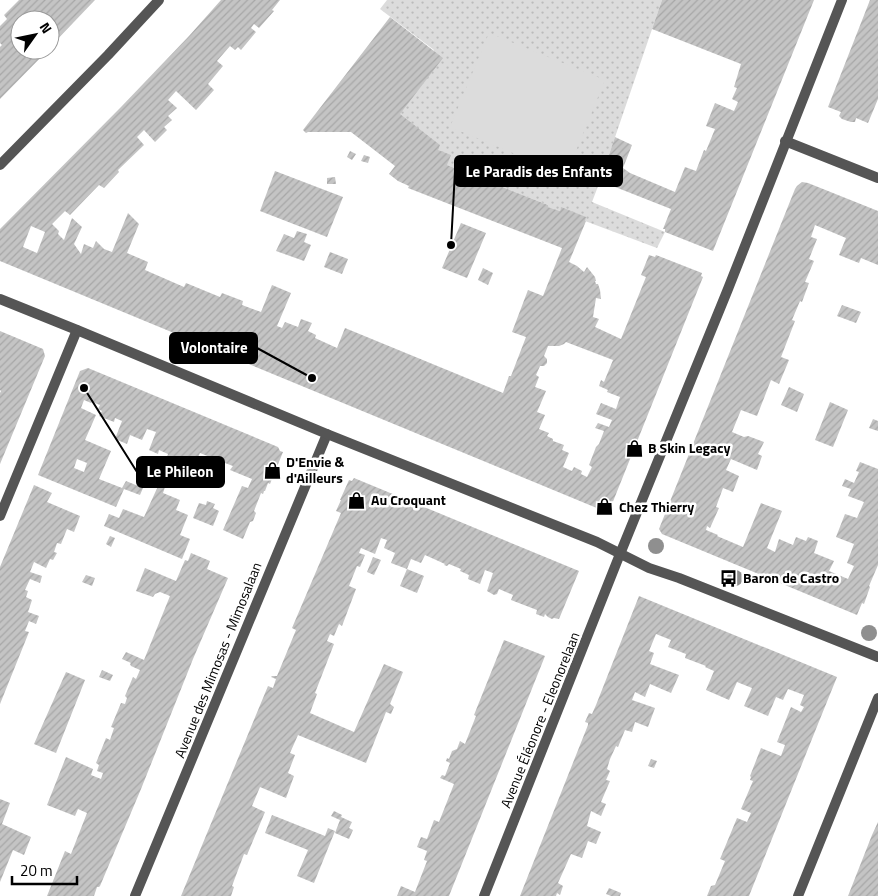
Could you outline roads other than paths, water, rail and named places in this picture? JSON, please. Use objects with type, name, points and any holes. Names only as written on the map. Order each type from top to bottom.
[{"type":"street","points":[[0,165],[159,0]]},
{"type":"street","name":"Avenue Éléonore - Eleonorelaan","points":[[484,896],[842,0]]},
{"type":"street","points":[[786,141],[878,178]]},
{"type":"street","points":[[0,299],[327,434],[596,542],[649,568],[679,578],[878,657]]},
{"type":"street","points":[[0,516],[78,330]]},
{"type":"street","name":"Avenue des Mimosas - Mimosalaan","points":[[136,896],[327,434]]},
{"type":"street","points":[[798,896],[878,698]]},
{"type":"place","name":"Le Paradis des Enfants","points":[[451,245]]},
{"type":"place","name":"Volontaire","points":[[312,378]]},
{"type":"place","name":"Le Phileon","points":[[84,388]]},
{"type":"place","name":"B Skin Legacy","points":[[634,448]]},
{"type":"place","name":"D'Envie & d'Ailleurs","points":[[272,470]]},
{"type":"place","name":"Au Croquant","points":[[357,500]]},
{"type":"place","name":"Chez Thierry","points":[[605,507]]},
{"type":"place","name":"Baron de Castro","points":[[729,578]]}]
